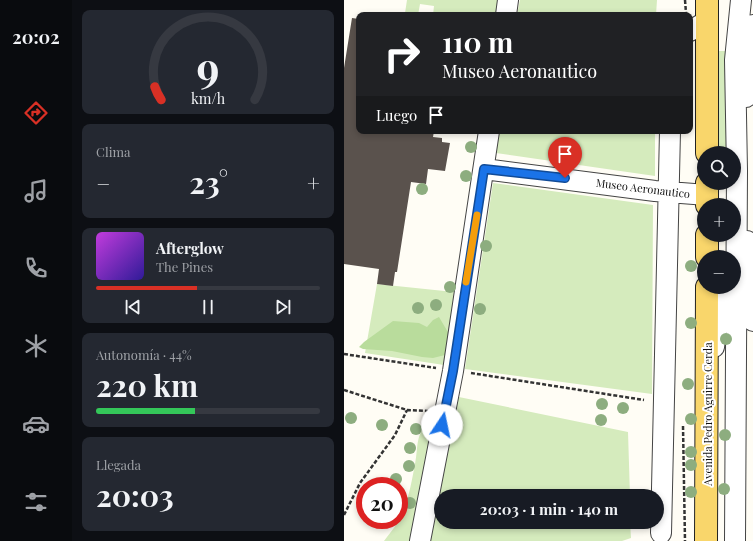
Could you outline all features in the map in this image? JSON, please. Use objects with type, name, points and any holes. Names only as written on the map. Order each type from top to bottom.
[{"type":"main road","points":[[701,17],[707,146]]},
{"type":"main road","name":"Avenida Pedro Aguirre Cerda","points":[[706,541],[707,294]]},
{"type":"lane","points":[[506,12],[508,0]]},
{"type":"lane","points":[[737,146],[735,60],[741,0]]},
{"type":"lane","points":[[753,25],[746,96],[746,183],[753,320]]},
{"type":"lane","points":[[420,541],[453,371],[489,134]]},
{"type":"lane","points":[[661,533],[670,134]]},
{"type":"lane","name":"Museo Aeronautico","points":[[484,169],[668,192],[707,194]]},
{"type":"lane","points":[[735,541],[737,190]]},
{"type":"lane","points":[[707,404],[721,294]]},
{"type":"path","points":[[685,0],[686,12]]},
{"type":"path","points":[[344,354],[644,400]]},
{"type":"path","points":[[344,390],[407,410],[445,411]]},
{"type":"path","points":[[344,515],[360,483],[395,435],[407,410]]},
{"type":"green space","points":[[407,0],[500,0],[498,12],[433,12],[434,6],[420,4],[419,12],[405,12]]},
{"type":"green space","points":[[520,0],[657,0],[656,12],[518,12]]},
{"type":"green space","points":[[719,51],[730,51],[730,146],[718,146]]},
{"type":"green space","points":[[499,134],[655,134],[655,176],[496,153]]},
{"type":"green space","points":[[493,183],[653,205],[652,394],[465,369]]},
{"type":"green space","points":[[377,284],[454,292],[444,365],[365,353]]},
{"type":"green space","points":[[439,317],[452,339],[445,355],[433,358],[422,357],[392,351],[363,349],[359,347],[393,321],[419,323],[427,327],[433,320]]},
{"type":"green space","points":[[454,396],[628,432],[630,489],[437,489]]},
{"type":"green space","points":[[432,420],[436,420],[412,541],[384,541],[393,529],[408,529],[408,496],[418,440],[426,425]]},
{"type":"green space","points":[[434,508],[434,529],[630,529],[631,538],[622,541],[428,541]]},
{"type":"building","points":[[352,18],[356,19],[356,134],[434,134],[433,137],[442,138],[442,142],[450,143],[445,171],[428,169],[426,184],[411,182],[397,272],[395,272],[393,286],[377,284],[379,269],[344,264],[344,68]]},
{"type":"slow traffic","points":[[466,282],[477,215]]},
{"type":"route","points":[[442,425],[453,371],[484,169],[565,178]]}]
